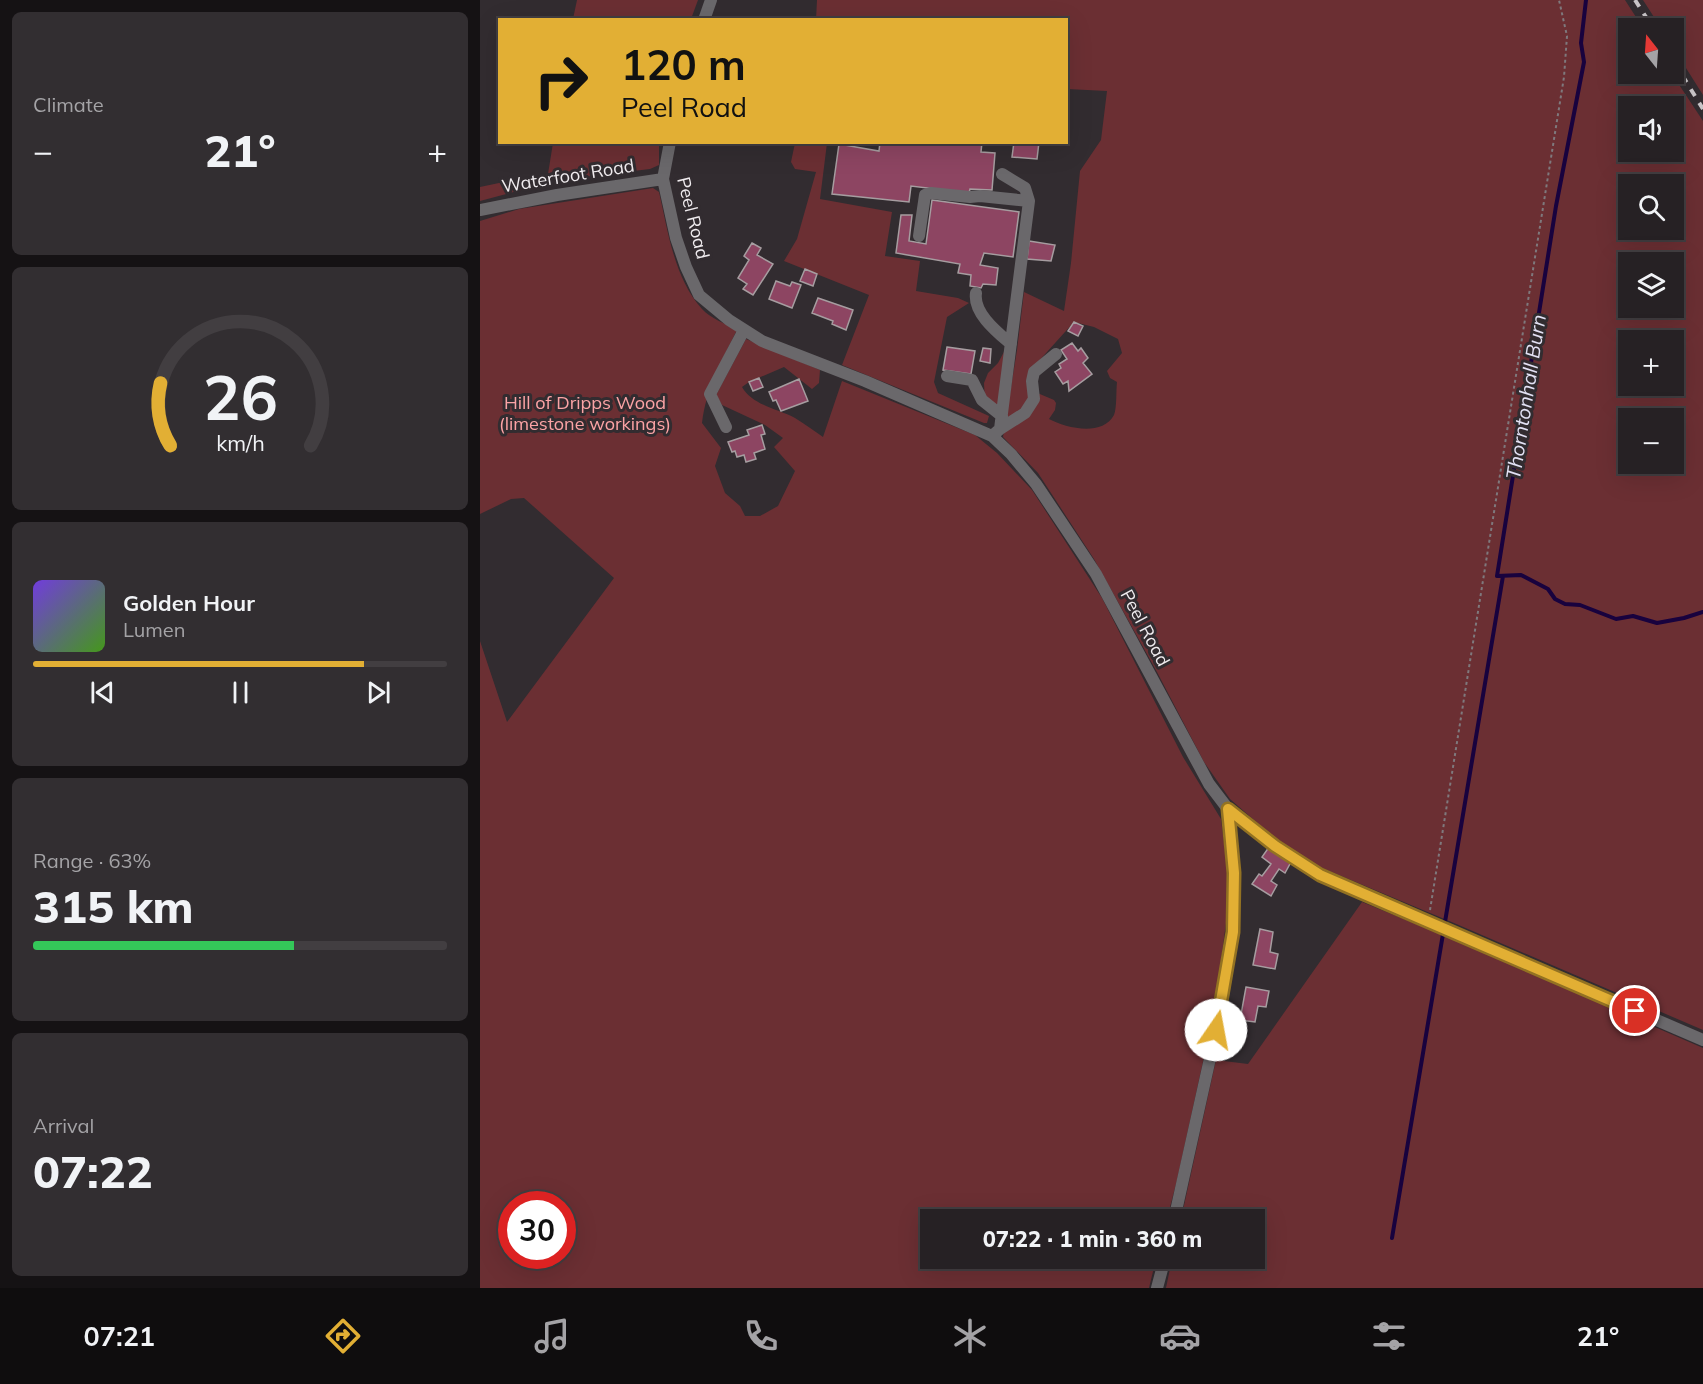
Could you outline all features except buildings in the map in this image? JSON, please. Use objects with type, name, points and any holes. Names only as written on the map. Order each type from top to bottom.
[{"type":"street","points":[[705,18],[711,0]]},
{"type":"street","name":"Peel Road","points":[[670,144],[663,179],[676,238],[699,295],[729,320],[762,341],[996,432],[1036,484],[1096,574],[1209,784],[1228,809],[1275,846],[1320,875],[1703,1040]]},
{"type":"street","points":[[996,432],[1002,416],[1029,201],[1025,188],[1002,174]]},
{"type":"street","name":"Waterfoot Road","points":[[480,210],[557,195],[663,179]]},
{"type":"street","points":[[919,236],[925,195],[931,193],[1029,201]]},
{"type":"street","points":[[976,293],[975,301],[983,315],[996,332],[1011,344]]},
{"type":"street","points":[[726,427],[710,394],[744,330]]},
{"type":"street","points":[[996,432],[1025,413],[1034,399],[1032,381],[1034,372],[1056,354]]},
{"type":"street","points":[[947,376],[972,380],[982,400],[1002,416]]},
{"type":"street","points":[[1176,1209],[1221,1009],[1232,940],[1234,873],[1228,809]]},
{"type":"street","points":[[1157,1288],[1162,1269]]},
{"type":"path","points":[[1438,926],[1564,77],[1567,36],[1559,0]]},
{"type":"green space","points":[[577,0],[698,0],[691,18],[573,18]]},
{"type":"green space","points":[[817,0],[1625,0],[1637,18],[1618,18],[1618,84],[1679,84],[1703,121],[1703,1030],[1315,865],[1270,834],[1230,799],[1204,762],[1094,559],[1038,473],[1003,437],[1024,292],[1064,311],[1080,171],[1101,140],[1107,91],[1068,89],[1068,18],[816,18]],"holes":[[[1074,322],[1094,327],[1118,339],[1122,353],[1107,371],[1110,378],[1117,382],[1114,415],[1108,422],[1093,428],[1083,429],[1049,419],[1055,410],[1054,400],[1028,389],[1028,373]]]},
{"type":"green space","points":[[1643,0],[1703,0],[1703,95],[1684,65],[1684,18],[1655,18]]},
{"type":"green space","points":[[553,144],[659,144],[659,165],[650,169],[559,180],[480,201],[480,187],[499,183],[547,180]]},
{"type":"green space","points":[[795,144],[827,144],[820,199],[892,212],[885,256],[920,261],[916,291],[958,298],[969,303],[947,317],[934,382],[938,393],[989,416],[987,423],[842,365],[869,295],[784,261],[797,239],[816,172],[795,169],[791,162]]},
{"type":"green space","name":"Hill of Dripps Wood (limestone workings)","points":[[653,188],[659,192],[673,254],[692,297],[705,312],[737,330],[711,387],[702,423],[721,448],[715,466],[725,493],[740,506],[745,516],[760,516],[778,506],[795,471],[774,447],[783,438],[765,425],[722,405],[716,395],[746,339],[820,370],[819,383],[812,389],[784,367],[742,387],[752,398],[795,418],[823,437],[842,381],[975,435],[997,453],[1032,490],[1102,598],[1183,757],[1221,819],[1230,892],[1215,1007],[1170,1209],[920,1209],[920,1269],[1154,1269],[1149,1288],[480,1288],[480,641],[507,722],[614,578],[524,498],[511,499],[480,514],[480,221],[519,209]]},
{"type":"green space","points":[[1005,350],[1003,411],[985,403],[984,383],[988,373],[998,363]]},
{"type":"green space","points":[[1362,902],[1703,1048],[1703,1288],[1166,1288],[1170,1269],[1265,1269],[1265,1209],[1183,1209],[1216,1060],[1248,1064]]},
{"type":"waterway","name":"Thorntonhall Burn","points":[[1586,0],[1581,43],[1584,62],[1556,206],[1497,576],[1521,575],[1548,589],[1555,599],[1565,604],[1580,605],[1616,619],[1633,616],[1657,623],[1703,612]]},
{"type":"waterway","points":[[1392,1238],[1503,576]]},
{"type":"railway","points":[[1635,0],[1647,18]]},
{"type":"railway","points":[[1684,78],[1703,109]]},
{"type":"route","points":[[1216,1030],[1233,932],[1234,873],[1228,809],[1275,846],[1320,875],[1635,1011]]}]
